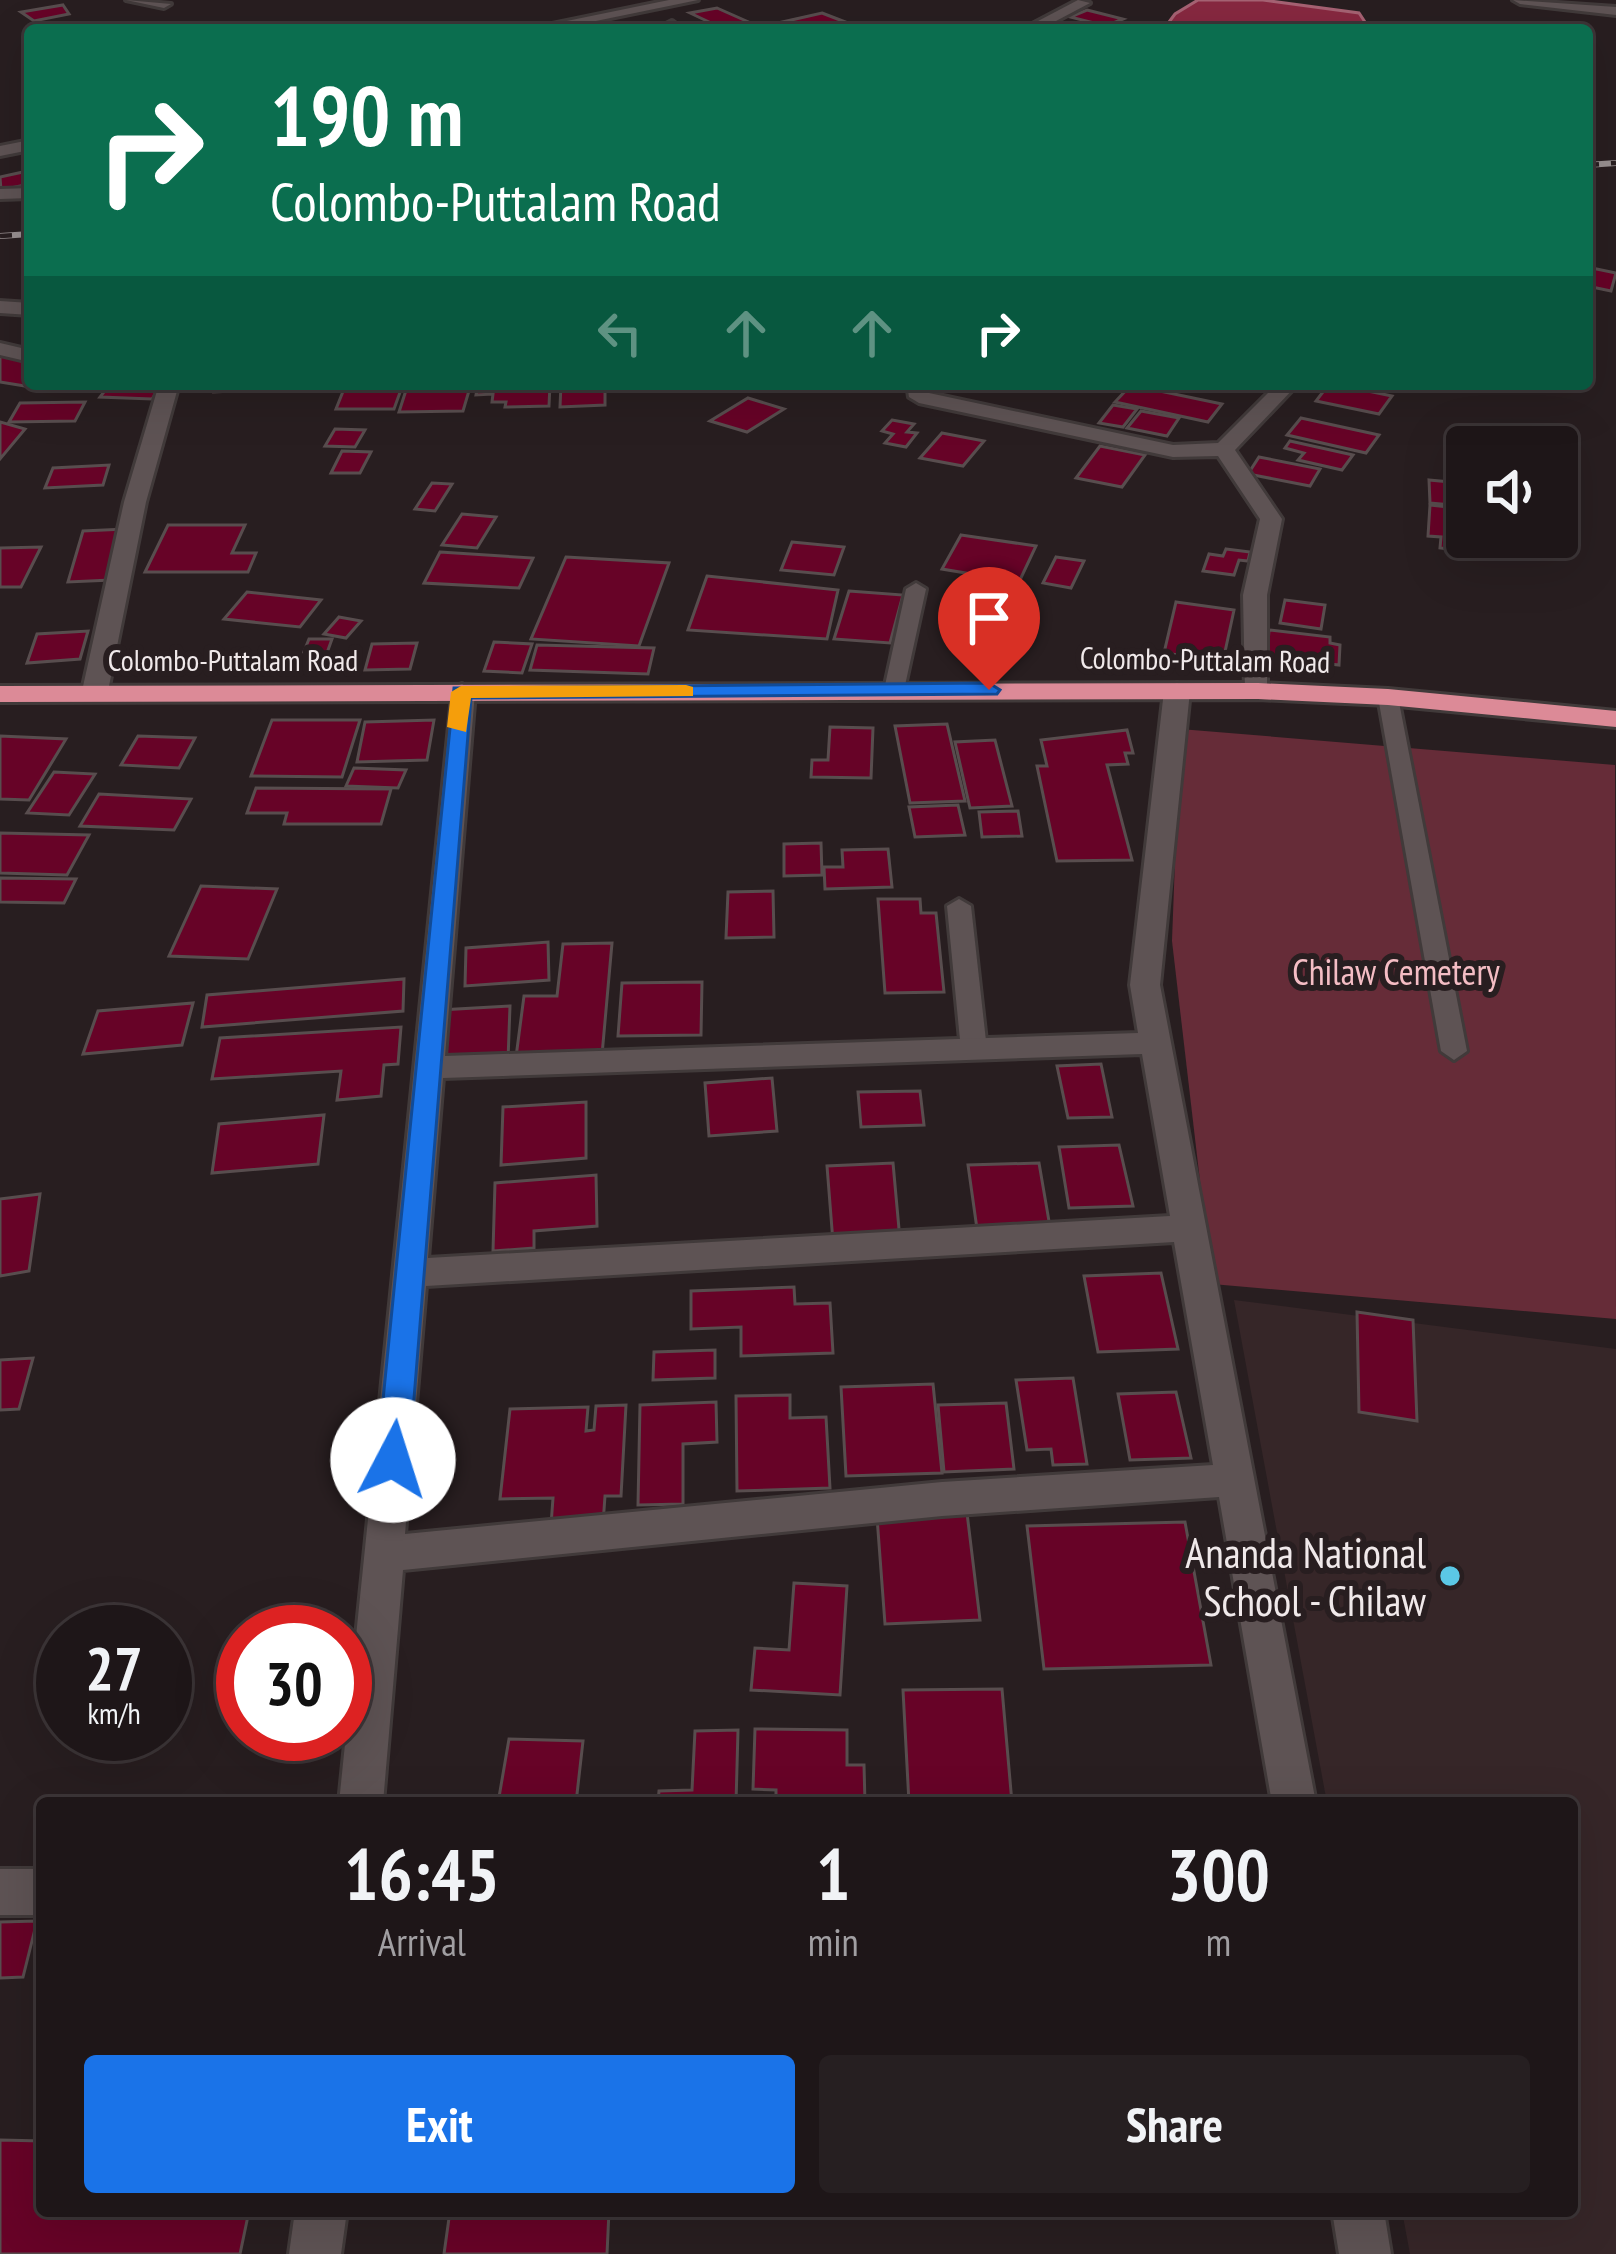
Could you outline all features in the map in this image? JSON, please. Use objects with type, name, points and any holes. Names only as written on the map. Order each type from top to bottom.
[{"type":"highway","name":"Colombo-Puttalam Road","points":[[0,694],[1258,691],[1388,697],[1616,719]]},
{"type":"street","points":[[133,0],[164,4]]},
{"type":"street","points":[[562,24],[691,0]]},
{"type":"street","points":[[1520,0],[1616,11]]},
{"type":"street","points":[[1040,24],[1082,4]]},
{"type":"street","points":[[95,692],[135,502],[167,390]]},
{"type":"street","points":[[917,390],[919,397],[1172,452],[1224,449],[1282,390]]},
{"type":"street","points":[[1224,449],[1271,519],[1255,595],[1258,691]]},
{"type":"street","points":[[1177,691],[1145,985],[1293,1797]]},
{"type":"street","points":[[362,1797],[461,692]]},
{"type":"street","points":[[428,1068],[1154,1043]]},
{"type":"street","points":[[410,1273],[1187,1228]]},
{"type":"street","points":[[384,1554],[942,1499],[1234,1480]]},
{"type":"street","points":[[0,1892],[36,1892]]},
{"type":"street","points":[[315,2254],[320,2217]]},
{"type":"street","points":[[1359,2217],[1364,2254]]},
{"type":"lane","points":[[894,690],[916,589]]},
{"type":"lane","points":[[1388,697],[1454,1051]]},
{"type":"lane","points":[[958,906],[974,1050]]},
{"type":"shaded area","points":[[1198,0],[1263,0],[1359,13],[1365,22],[1168,24]]},
{"type":"shaded area","name":"Ananda National School - Chilaw","points":[[1234,1300],[1616,1349],[1616,2254],[1410,2254],[1403,2217],[1578,2217],[1578,1797],[1326,1797]]},
{"type":"green space","name":"Chilaw Cemetery","points":[[1180,729],[1615,765],[1616,1319],[1212,1284],[1172,941]]},
{"type":"building","points":[[63,5],[69,14],[34,21],[21,12]]},
{"type":"building","points":[[717,8],[753,24],[713,24],[690,13]]},
{"type":"building","points":[[1087,10],[1123,19],[1098,24],[1070,17]]},
{"type":"building","points":[[822,13],[850,24],[780,24]]},
{"type":"building","points":[[23,172],[24,185],[1,190],[0,177]]},
{"type":"building","points":[[1593,268],[1616,273],[1611,291],[1593,287]]},
{"type":"building","points":[[0,355],[24,357],[24,386],[0,382]]},
{"type":"building","points":[[105,390],[158,390],[152,399],[100,397]]},
{"type":"building","points":[[344,390],[401,390],[394,409],[336,409]]},
{"type":"building","points":[[406,390],[469,390],[463,411],[399,412]]},
{"type":"building","points":[[477,390],[550,390],[549,406],[505,407],[506,402],[492,402],[493,394],[476,395]]},
{"type":"building","points":[[561,390],[605,390],[605,405],[560,407]]},
{"type":"building","points":[[1126,390],[1155,390],[1222,404],[1208,422],[1115,402]]},
{"type":"building","points":[[1324,390],[1392,396],[1379,414],[1316,401]]},
{"type":"building","points":[[748,398],[784,409],[747,432],[710,421]]},
{"type":"building","points":[[85,402],[75,421],[9,422],[20,403]]},
{"type":"building","points":[[1113,405],[1137,409],[1123,427],[1099,423]]},
{"type":"building","points":[[1141,411],[1179,418],[1167,436],[1127,428]]},
{"type":"building","points":[[1301,418],[1379,435],[1366,453],[1287,435]]},
{"type":"building","points":[[892,420],[914,424],[907,432],[917,433],[906,447],[885,443],[893,434],[882,431]]},
{"type":"building","points":[[0,422],[25,429],[0,459]]},
{"type":"building","points":[[335,429],[365,430],[355,447],[325,446]]},
{"type":"building","points":[[942,433],[984,441],[963,466],[920,458]]},
{"type":"building","points":[[1290,441],[1353,455],[1342,470],[1298,460],[1304,453],[1285,448]]},
{"type":"building","points":[[1100,446],[1145,455],[1122,487],[1076,478]]},
{"type":"building","points":[[342,451],[371,452],[360,473],[331,473]]},
{"type":"building","points":[[1259,457],[1320,469],[1310,486],[1248,474]]},
{"type":"building","points":[[109,465],[103,485],[45,488],[53,468]]},
{"type":"building","points":[[1429,480],[1446,482],[1446,504],[1430,503]]},
{"type":"building","points":[[432,483],[452,484],[435,511],[415,509]]},
{"type":"building","points":[[1430,505],[1446,507],[1446,549],[1440,548],[1441,537],[1428,536]]},
{"type":"building","points":[[462,514],[496,517],[477,548],[442,545]]},
{"type":"building","points":[[168,525],[245,525],[232,553],[256,553],[248,572],[145,572]]},
{"type":"building","points":[[125,529],[111,580],[68,582],[83,531]]},
{"type":"building","points":[[961,535],[1036,546],[1019,582],[942,569]]},
{"type":"building","points":[[792,542],[844,547],[834,575],[781,570]]},
{"type":"building","points":[[41,547],[21,587],[0,587],[0,548]]},
{"type":"building","points":[[1226,549],[1250,552],[1248,561],[1239,560],[1234,575],[1203,571],[1209,554],[1223,556]]},
{"type":"building","points":[[440,552],[533,558],[519,588],[424,583]]},
{"type":"building","points":[[566,557],[669,563],[639,646],[531,639]]},
{"type":"building","points":[[1056,557],[1084,561],[1071,588],[1043,583]]},
{"type":"building","points":[[707,576],[838,590],[827,639],[688,630]]},
{"type":"building","points":[[849,591],[903,595],[890,643],[834,639]]},
{"type":"building","points":[[247,592],[321,600],[300,627],[224,619]]},
{"type":"building","points":[[1285,600],[1325,605],[1321,629],[1280,623]]},
{"type":"building","points":[[1176,602],[1234,610],[1223,661],[1164,653]]},
{"type":"building","points":[[339,617],[361,621],[346,638],[324,634]]},
{"type":"building","points":[[1269,630],[1330,637],[1330,643],[1340,645],[1339,665],[1267,657]]},
{"type":"building","points":[[88,631],[80,659],[27,663],[37,634]]},
{"type":"building","points":[[309,639],[332,639],[323,664],[299,664]]},
{"type":"building","points":[[494,642],[532,644],[522,673],[484,671]]},
{"type":"building","points":[[417,643],[410,669],[365,670],[372,644]]},
{"type":"building","points":[[537,645],[654,648],[648,674],[530,670]]},
{"type":"building","points":[[272,720],[360,720],[342,777],[251,776]]},
{"type":"building","points":[[434,720],[427,760],[357,762],[365,722]]},
{"type":"building","points":[[947,724],[965,801],[910,803],[895,726]]},
{"type":"building","points":[[830,727],[873,728],[871,778],[811,777],[812,760],[828,760]]},
{"type":"building","points":[[1127,730],[1133,753],[1125,753],[1128,764],[1107,765],[1132,860],[1057,861],[1037,766],[1047,766],[1041,740]]},
{"type":"building","points":[[0,736],[66,739],[29,800],[0,799]]},
{"type":"building","points":[[138,736],[195,738],[179,768],[121,765]]},
{"type":"building","points":[[995,740],[1012,806],[970,808],[955,742]]},
{"type":"building","points":[[354,768],[406,770],[398,788],[346,786]]},
{"type":"building","points":[[54,772],[95,774],[69,815],[27,813]]},
{"type":"building","points":[[256,788],[391,789],[381,824],[284,824],[287,813],[247,813]]},
{"type":"building","points":[[99,794],[191,799],[174,830],[80,826]]},
{"type":"building","points":[[958,805],[965,835],[915,837],[909,807]]},
{"type":"building","points":[[1018,811],[1022,836],[982,837],[979,812]]},
{"type":"building","points":[[0,833],[89,835],[67,875],[0,873]]},
{"type":"building","points":[[821,843],[822,875],[784,876],[784,844]]},
{"type":"building","points":[[888,849],[892,887],[825,889],[824,867],[843,867],[842,850]]},
{"type":"building","points":[[0,878],[76,879],[64,903],[0,902]]},
{"type":"building","points":[[201,886],[277,889],[248,959],[169,956]]},
{"type":"building","points":[[773,891],[774,937],[726,938],[728,892]]},
{"type":"building","points":[[878,899],[920,899],[921,913],[936,913],[944,992],[885,993]]},
{"type":"building","points":[[548,942],[549,980],[465,986],[466,948]]},
{"type":"building","points":[[612,943],[602,1055],[516,1057],[524,996],[557,996],[563,944]]},
{"type":"building","points":[[404,979],[403,1011],[202,1027],[207,995]]},
{"type":"building","points":[[702,982],[701,1035],[618,1036],[622,983]]},
{"type":"building","points":[[193,1003],[182,1045],[83,1054],[98,1011]]},
{"type":"building","points":[[510,1006],[508,1060],[436,1064],[440,1010]]},
{"type":"building","points":[[401,1027],[398,1064],[384,1065],[381,1096],[337,1100],[341,1071],[212,1079],[220,1038]]},
{"type":"building","points":[[1101,1064],[1112,1117],[1068,1118],[1057,1066]]},
{"type":"building","points":[[772,1078],[777,1131],[709,1136],[705,1083]]},
{"type":"building","points":[[920,1091],[924,1125],[861,1127],[858,1092]]},
{"type":"building","points":[[586,1102],[586,1158],[501,1165],[503,1107]]},
{"type":"building","points":[[324,1115],[318,1164],[212,1173],[219,1124]]},
{"type":"building","points":[[1119,1145],[1133,1206],[1069,1208],[1059,1147]]},
{"type":"building","points":[[893,1163],[900,1240],[833,1242],[827,1166]]},
{"type":"building","points":[[1039,1163],[1050,1227],[977,1229],[968,1165]]},
{"type":"building","points":[[596,1175],[597,1226],[534,1231],[534,1248],[493,1251],[495,1183]]},
{"type":"building","points":[[40,1194],[29,1271],[0,1276],[0,1199]]},
{"type":"building","points":[[1161,1273],[1178,1349],[1098,1352],[1084,1276]]},
{"type":"building","points":[[794,1287],[795,1304],[830,1303],[833,1353],[741,1356],[741,1327],[691,1329],[691,1291]]},
{"type":"building","points":[[1357,1312],[1413,1320],[1417,1421],[1359,1412]]},
{"type":"building","points":[[715,1350],[715,1378],[653,1380],[654,1352]]},
{"type":"building","points":[[33,1358],[19,1409],[0,1410],[0,1360]]},
{"type":"building","points":[[1073,1378],[1087,1464],[1053,1465],[1051,1449],[1027,1450],[1016,1380]]},
{"type":"building","points":[[933,1384],[942,1473],[846,1476],[841,1387]]},
{"type":"building","points":[[1176,1392],[1191,1458],[1130,1460],[1118,1394]]},
{"type":"building","points":[[790,1395],[790,1418],[826,1417],[830,1488],[737,1491],[736,1396]]},
{"type":"building","points":[[716,1402],[717,1442],[683,1444],[683,1504],[638,1505],[640,1405]]},
{"type":"building","points":[[1006,1403],[1014,1469],[944,1472],[938,1405]]},
{"type":"building","points":[[626,1405],[621,1496],[605,1496],[603,1524],[551,1525],[553,1498],[500,1499],[510,1409],[588,1407],[586,1431],[594,1430],[596,1406]]},
{"type":"building","points":[[967,1513],[980,1620],[885,1624],[877,1517]]},
{"type":"building","points":[[1185,1522],[1211,1665],[1044,1669],[1027,1526]]},
{"type":"building","points":[[794,1583],[847,1586],[840,1695],[751,1690],[755,1648],[789,1650]]},
{"type":"building","points":[[1002,1689],[1011,1797],[909,1797],[903,1690]]},
{"type":"building","points":[[755,1729],[847,1730],[847,1765],[864,1765],[865,1797],[776,1797],[776,1790],[753,1789]]},
{"type":"building","points":[[738,1730],[736,1797],[658,1797],[659,1791],[692,1790],[695,1731]]},
{"type":"building","points":[[509,1739],[583,1741],[577,1797],[499,1797]]},
{"type":"building","points":[[36,1921],[23,1977],[0,1978],[0,1922]]},
{"type":"building","points":[[0,2140],[36,2141],[36,2217],[248,2217],[240,2254],[0,2254]]},
{"type":"building","points":[[449,2217],[609,2217],[607,2254],[444,2254]]},
{"type":"railway","points":[[1593,165],[1616,163]]},
{"type":"railway","points":[[0,236],[24,234]]},
{"type":"slow traffic","points":[[458,727],[461,692],[686,691]]},
{"type":"place","name":"Ananda National School - Chilaw","points":[[1450,1576]]},
{"type":"route","points":[[393,1460],[461,692],[989,690]]}]
